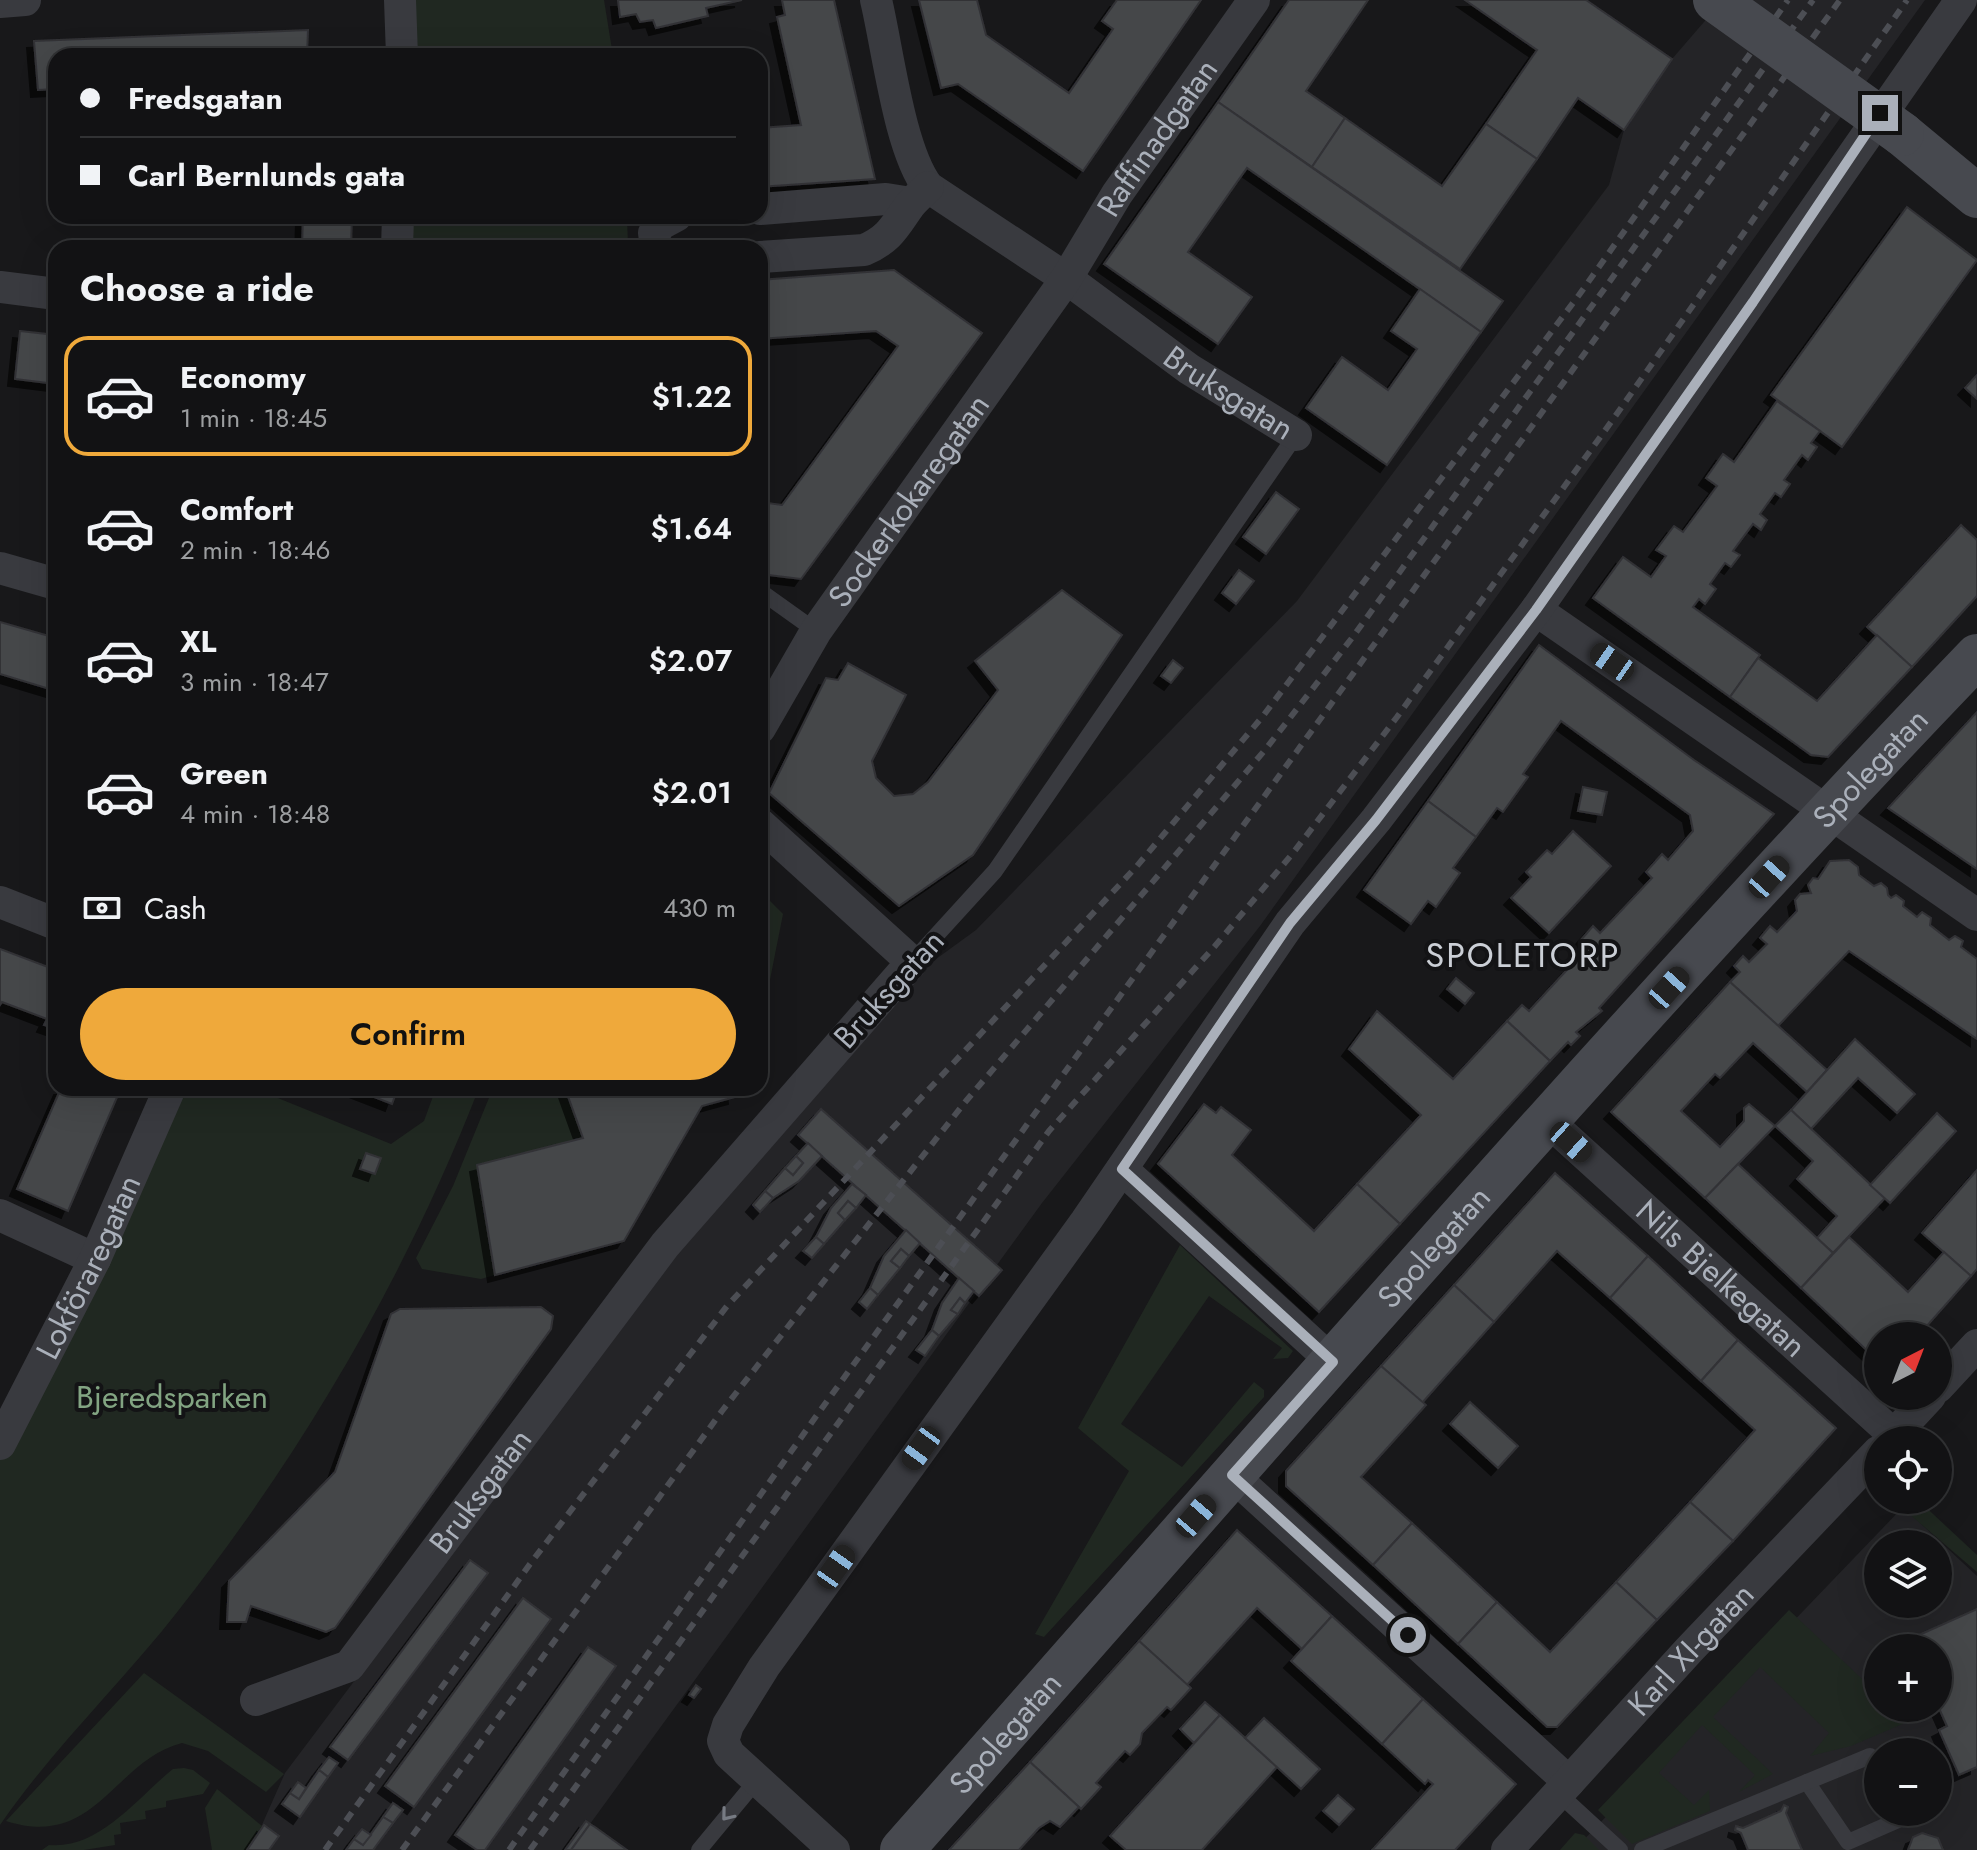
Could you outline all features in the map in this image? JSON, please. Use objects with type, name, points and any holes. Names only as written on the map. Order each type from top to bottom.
[{"type":"street","points":[[0,2],[25,0]]},
{"type":"street","points":[[400,0],[402,48]]},
{"type":"street","points":[[768,256],[864,250],[894,233],[919,195],[916,168],[907,141],[876,0]]},
{"type":"street","name":"Raffinadgatan","points":[[1066,279],[1117,194],[1254,0]]},
{"type":"street","points":[[1715,0],[1902,134],[1977,196]]},
{"type":"street","points":[[834,1850],[724,1747],[728,1725],[764,1667],[1122,1169],[1290,923],[1376,820],[1536,610],[1753,302],[1914,63],[1961,0]]},
{"type":"street","points":[[768,208],[919,195]]},
{"type":"street","name":"Bruksgatan","points":[[919,195],[1066,279],[1189,369],[1296,435]]},
{"type":"street","name":"Sockerkokaregatan","points":[[768,714],[816,631],[1066,279]]},
{"type":"street","points":[[0,287],[48,293]]},
{"type":"street","points":[[0,568],[48,582]]},
{"type":"street","points":[[1536,610],[1977,915]]},
{"type":"street","name":"Spolegatan","points":[[902,1850],[1548,1121],[1829,811],[1977,656]]},
{"type":"street","points":[[768,831],[912,962]]},
{"type":"street","points":[[0,902],[48,921]]},
{"type":"street","name":"Bruksgatan","points":[[256,1700],[349,1666],[665,1245],[912,962]]},
{"type":"street","name":"Lokföraregatan","points":[[0,1444],[95,1259],[166,1096]]},
{"type":"street","name":"Nils Bjelkegatan","points":[[1548,1121],[1870,1426]]},
{"type":"street","points":[[1122,1169],[1333,1362]]},
{"type":"street","points":[[0,1215],[95,1259]]},
{"type":"street","points":[[1952,1372],[1977,1345]]},
{"type":"street","name":"Karl XI-gatan","points":[[1902,1426],[1917,1410]]},
{"type":"street","name":"Karl XI-gatan","points":[[1507,1850],[1864,1467]]},
{"type":"street","points":[[1232,1475],[1564,1787]]},
{"type":"lane","name":"Bruksgatan","points":[[912,962],[995,871],[1296,435]]},
{"type":"lane","points":[[768,597],[816,631]]},
{"type":"lane","points":[[1642,1850],[1864,1758]]},
{"type":"lane","points":[[699,1850],[757,1780]]},
{"type":"lane","points":[[1807,1782],[1848,1842],[1885,1826]]},
{"type":"lane","points":[[1564,1787],[1620,1850]]},
{"type":"shaded area","points":[[1723,0],[1925,0],[1260,926],[1042,1203],[590,1824],[586,1821],[565,1850],[246,1850],[261,1827],[285,1773],[690,1235],[932,962],[976,930],[1297,601],[1609,185],[1624,130],[1672,59]]},
{"type":"shaded area","points":[[1896,1514],[1911,1514],[1928,1530],[1881,1530]]},
{"type":"shaded area","points":[[1864,1548],[1864,1618],[1952,1618],[1952,1553],[1977,1576],[1977,1850],[1574,1850]]},
{"type":"green space","points":[[400,0],[604,0],[612,48],[402,48]]},
{"type":"green space","points":[[398,224],[627,224],[628,240],[397,240]]},
{"type":"green space","points":[[768,899],[783,914],[768,990]]},
{"type":"green space","name":"Bjeredsparken","points":[[166,1096],[273,1096],[391,1144],[424,1121],[433,1096],[476,1096],[450,1158],[384,1295],[348,1361],[268,1488],[178,1611],[42,1769],[0,1825],[0,1444]]},
{"type":"green space","points":[[490,1096],[568,1096],[583,1138],[477,1165],[495,1275],[481,1279],[422,1269],[416,1258],[453,1186]]},
{"type":"green space","points":[[1180,1245],[1293,1351],[1288,1358],[1273,1359],[1282,1348],[1209,1296],[1121,1424],[1182,1467],[1254,1382],[1264,1390],[1264,1397],[1044,1637],[1035,1634],[1129,1471],[1078,1428]]},
{"type":"green space","points":[[1909,1514],[1933,1514],[1950,1530],[1928,1530]]},
{"type":"green space","points":[[1952,1532],[1977,1555],[1977,1572],[1952,1551]]},
{"type":"green space","points":[[1789,1610],[1864,1681],[1864,1722],[1907,1722],[1851,1746],[1810,1756],[1829,1733],[1760,1667],[1713,1717],[1773,1774],[1739,1792],[1755,1775],[1702,1725],[1659,1773],[1694,1805],[1709,1790],[1710,1811],[1632,1844],[1598,1810]]},
{"type":"green space","points":[[144,1673],[284,1774],[266,1792],[208,1751],[182,1743],[158,1753],[102,1800],[62,1824],[37,1827],[6,1821]]},
{"type":"green space","points":[[173,1769],[193,1770],[210,1783],[203,1794],[166,1801],[166,1807],[145,1811],[146,1819],[120,1823],[121,1834],[114,1835],[115,1845],[84,1850],[42,1850],[49,1845],[85,1839],[101,1831]]},
{"type":"green space","points":[[217,1789],[262,1826],[246,1850],[212,1850],[205,1808]]},
{"type":"green space","points":[[1575,1833],[1584,1835],[1599,1850],[1560,1850]]},
{"type":"building","points":[[618,0],[742,0],[706,8],[708,16],[656,28],[653,20],[640,22],[636,14],[620,17]]},
{"type":"building","points":[[782,0],[834,0],[875,179],[768,186],[768,127],[801,125],[777,17],[785,15]]},
{"type":"building","points":[[919,0],[977,0],[986,35],[1069,93],[1113,29],[1102,21],[1117,0],[1201,0],[1083,171],[958,84],[941,88]]},
{"type":"building","points":[[1289,0],[1368,0],[1306,91],[1345,118],[1312,167],[1218,102]]},
{"type":"building","points":[[1465,0],[1586,0],[1672,59],[1624,130],[1578,98],[1537,159],[1486,124],[1537,50]]},
{"type":"building","points":[[308,30],[307,48],[48,48],[48,89],[38,90],[34,41]]},
{"type":"building","points":[[1218,102],[1503,301],[1481,332],[1247,168],[1188,252],[1252,297],[1218,344],[1104,264]]},
{"type":"building","points":[[1345,118],[1442,186],[1486,124],[1537,159],[1460,269],[1312,167]]},
{"type":"building","points":[[1907,207],[1977,260],[1842,447],[1771,395]]},
{"type":"building","points":[[303,224],[352,224],[351,240],[302,240]]},
{"type":"building","points":[[894,270],[982,333],[801,579],[768,575],[768,503],[782,505],[898,346],[876,331],[768,338],[768,279]]},
{"type":"building","points":[[1420,289],[1481,332],[1387,465],[1306,408],[1342,357],[1388,390],[1417,349],[1391,331]]},
{"type":"building","points":[[20,331],[48,334],[48,383],[15,379]]},
{"type":"building","points":[[1977,375],[1977,399],[1965,388]]},
{"type":"building","points":[[1777,401],[1820,431],[1811,443],[1817,447],[1808,460],[1802,455],[1784,480],[1790,484],[1781,497],[1775,493],[1760,514],[1767,520],[1761,530],[1753,524],[1733,551],[1740,555],[1731,567],[1725,563],[1710,584],[1716,589],[1705,604],[1699,599],[1693,607],[1760,655],[1730,697],[1593,598],[1623,557],[1651,577],[1666,556],[1656,550],[1674,526],[1683,532],[1717,486],[1706,478],[1723,454],[1734,462]]},
{"type":"building","points":[[1276,492],[1299,509],[1266,554],[1243,537]]},
{"type":"building","points":[[1961,525],[1977,540],[1977,596],[1912,667],[1867,627]]},
{"type":"building","points":[[1239,570],[1254,581],[1236,604],[1222,593]]},
{"type":"building","points":[[1062,590],[1122,635],[973,855],[899,906],[769,793],[826,678],[838,680],[848,663],[906,695],[872,761],[876,778],[894,796],[913,794],[928,782],[998,690],[975,661]]},
{"type":"building","points":[[0,622],[48,636],[48,689],[0,674]]},
{"type":"building","points":[[1877,635],[1912,667],[1828,757],[1811,755],[1730,697],[1758,658],[1817,701]]},
{"type":"building","points":[[1539,645],[1694,760],[1774,814],[1599,1008],[1602,1011],[1576,1032],[1580,1036],[1571,1045],[1568,1042],[1550,1061],[1507,1021],[1522,1005],[1529,1011],[1587,948],[1580,941],[1593,926],[1600,933],[1652,878],[1646,872],[1662,854],[1668,860],[1693,831],[1690,815],[1561,721],[1523,774],[1528,777],[1503,812],[1497,808],[1476,837],[1428,801]]},
{"type":"building","points":[[1173,660],[1183,668],[1171,683],[1161,676]]},
{"type":"building","points":[[1977,712],[1977,869],[1888,808]]},
{"type":"building","points":[[1583,787],[1607,792],[1602,815],[1578,811]]},
{"type":"building","points":[[1428,801],[1476,837],[1453,868],[1460,873],[1436,907],[1428,901],[1411,924],[1364,890]]},
{"type":"building","points":[[1573,831],[1611,866],[1549,933],[1511,898],[1531,877],[1526,872],[1547,850],[1552,854]]},
{"type":"building","points":[[1849,860],[1858,867],[1859,875],[1874,886],[1881,883],[1891,898],[1896,895],[1904,901],[1903,906],[1917,917],[1922,912],[1931,918],[1930,925],[1949,940],[1955,936],[1963,941],[1961,947],[1977,959],[1977,1039],[1849,951],[1778,1026],[1730,982],[1740,972],[1734,966],[1743,956],[1749,962],[1767,944],[1760,938],[1770,926],[1777,932],[1797,911],[1795,900],[1800,894],[1811,893],[1808,885],[1813,878],[1818,879],[1830,861]]},
{"type":"building","points":[[0,949],[48,967],[48,1026],[44,1025],[47,1019],[2,1002],[0,1005]]},
{"type":"building","points":[[1456,978],[1474,993],[1465,1004],[1447,989]]},
{"type":"building","points":[[1730,982],[1827,1070],[1807,1092],[1753,1043],[1720,1078],[1715,1074],[1681,1111],[1720,1147],[1744,1121],[1744,1108],[1749,1104],[1775,1126],[1705,1198],[1611,1112]]},
{"type":"building","points":[[1377,1011],[1453,1079],[1507,1021],[1550,1061],[1400,1224],[1357,1184],[1421,1115],[1349,1049]]},
{"type":"building","points":[[1855,1039],[1915,1094],[1897,1113],[1858,1078],[1811,1129],[1791,1110]]},
{"type":"building","points":[[58,1096],[118,1096],[68,1211],[17,1189]]},
{"type":"building","points":[[372,1096],[395,1096],[392,1104]]},
{"type":"building","points":[[568,1096],[735,1096],[702,1106],[624,1241],[495,1275],[477,1165],[583,1138]]},
{"type":"building","points":[[1204,1104],[1216,1113],[1221,1107],[1251,1130],[1232,1155],[1314,1231],[1357,1184],[1400,1224],[1319,1312],[1158,1164]]},
{"type":"building","points":[[821,1109],[1002,1270],[979,1296],[798,1135]]},
{"type":"building","points":[[1791,1110],[1885,1198],[1833,1253],[1817,1238],[1837,1216],[1797,1179],[1813,1161],[1775,1126]]},
{"type":"building","points":[[1937,1113],[1956,1131],[1890,1203],[1870,1185]]},
{"type":"building","points":[[808,1143],[822,1156],[799,1181],[773,1198],[765,1191],[785,1168],[793,1175],[803,1163],[796,1156]]},
{"type":"building","points":[[366,1153],[381,1158],[375,1174],[360,1169]]},
{"type":"building","points":[[796,1156],[803,1163],[793,1175],[785,1168]]},
{"type":"building","points":[[1738,1164],[1833,1253],[1801,1288],[1705,1198]]},
{"type":"building","points":[[1977,1170],[1977,1269],[1971,1276],[1922,1233]]},
{"type":"building","points":[[1555,1173],[1648,1256],[1610,1298],[1557,1251],[1494,1322],[1454,1285]]},
{"type":"building","points":[[852,1184],[866,1195],[856,1208],[848,1201],[838,1213],[845,1220],[824,1244],[816,1237],[831,1208]]},
{"type":"building","points":[[765,1191],[773,1198],[760,1212],[753,1205]]},
{"type":"building","points":[[848,1201],[856,1208],[845,1220],[838,1213]]},
{"type":"building","points":[[906,1230],[920,1243],[909,1256],[901,1249],[891,1261],[900,1268],[878,1295],[870,1288],[884,1256]]},
{"type":"building","points":[[816,1237],[824,1244],[812,1258],[803,1251]]},
{"type":"building","points":[[1849,1237],[1908,1292],[1944,1252],[1971,1276],[1930,1322],[1864,1322],[1864,1348],[1801,1288]]},
{"type":"building","points":[[901,1249],[909,1256],[900,1268],[891,1261]]},
{"type":"building","points":[[1648,1256],[1738,1340],[1701,1381],[1610,1298]]},
{"type":"building","points":[[959,1278],[974,1291],[965,1303],[960,1298],[951,1310],[958,1314],[939,1336],[932,1330],[942,1303]]},
{"type":"building","points":[[1454,1285],[1494,1322],[1422,1403],[1381,1366]]},
{"type":"building","points":[[870,1288],[878,1295],[867,1309],[859,1302]]},
{"type":"building","points":[[960,1298],[965,1303],[958,1314],[951,1310]]},
{"type":"building","points":[[541,1307],[553,1316],[551,1329],[335,1628],[326,1632],[251,1606],[246,1622],[227,1622],[229,1581],[335,1472],[391,1314],[400,1309]]},
{"type":"building","points":[[932,1330],[939,1336],[925,1356],[916,1350]]},
{"type":"building","points":[[1738,1340],[1836,1428],[1733,1541],[1690,1502],[1755,1430],[1701,1381]]},
{"type":"building","points":[[1381,1366],[1426,1405],[1361,1477],[1412,1523],[1373,1565],[1286,1486],[1286,1471]]},
{"type":"building","points":[[1470,1402],[1518,1446],[1498,1468],[1450,1424]]},
{"type":"building","points":[[1690,1502],[1733,1541],[1657,1620],[1616,1582]]},
{"type":"building","points":[[1412,1523],[1497,1602],[1458,1644],[1373,1565]]},
{"type":"building","points":[[1237,1530],[1332,1616],[1302,1649],[1257,1608],[1187,1685],[1139,1641]]},
{"type":"building","points":[[470,1560],[488,1573],[348,1760],[330,1747]]},
{"type":"building","points":[[1616,1582],[1657,1620],[1557,1727],[1547,1727],[1458,1644],[1497,1602],[1550,1652]]},
{"type":"building","points":[[523,1598],[551,1619],[414,1807],[385,1786]]},
{"type":"building","points":[[1977,1609],[1977,1767],[1959,1775],[1952,1759],[1952,1738],[1943,1738],[1939,1730],[1947,1726],[1945,1722],[1952,1722],[1952,1634],[1921,1634]]},
{"type":"building","points":[[1332,1616],[1423,1699],[1382,1744],[1291,1661]]},
{"type":"building","points":[[1139,1641],[1191,1688],[1171,1710],[1167,1707],[1142,1733],[1140,1744],[1130,1755],[1125,1751],[1096,1783],[1101,1787],[1081,1809],[1030,1762]]},
{"type":"building","points":[[588,1647],[616,1666],[485,1850],[477,1850],[455,1835]]},
{"type":"building","points":[[696,1685],[701,1689],[694,1698],[689,1695]]},
{"type":"building","points":[[1423,1699],[1516,1784],[1455,1850],[1372,1850],[1433,1784],[1428,1780],[1425,1784],[1382,1744]]},
{"type":"building","points":[[1205,1702],[1220,1715],[1194,1743],[1180,1729]]},
{"type":"building","points":[[1220,1715],[1277,1767],[1202,1850],[1126,1850],[1110,1836]]},
{"type":"building","points":[[1264,1718],[1320,1769],[1301,1789],[1245,1738]]},
{"type":"building","points":[[329,1757],[338,1763],[328,1777],[319,1770]]},
{"type":"building","points":[[1030,1762],[1079,1807],[1060,1827],[1050,1821],[1039,1828],[1019,1850],[949,1850]]},
{"type":"building","points":[[319,1770],[328,1777],[300,1817],[282,1804],[290,1793],[299,1799]]},
{"type":"building","points":[[298,1782],[306,1788],[299,1799],[290,1793]]},
{"type":"building","points":[[1338,1795],[1354,1809],[1339,1825],[1323,1811]]},
{"type":"building","points":[[393,1803],[403,1810],[393,1823],[383,1817]]},
{"type":"building","points":[[1784,1805],[1788,1807],[1786,1813],[1802,1850],[1748,1850],[1741,1833],[1735,1830],[1736,1826],[1743,1828],[1781,1811]]},
{"type":"building","points":[[383,1817],[393,1823],[373,1850],[346,1850],[354,1839],[363,1845]]},
{"type":"building","points":[[586,1821],[590,1824],[571,1850],[565,1850]]},
{"type":"building","points":[[590,1824],[595,1827],[627,1850],[571,1850]]},
{"type":"building","points":[[264,1825],[279,1836],[269,1850],[247,1850]]},
{"type":"building","points":[[362,1829],[371,1835],[363,1845],[354,1839]]},
{"type":"building","points":[[1922,1833],[1938,1838],[1943,1850],[1908,1850],[1913,1837]]},
{"type":"railway","points":[[325,1850],[530,1564],[727,1306],[1137,866],[1263,716],[1579,295],[1788,0]]},
{"type":"railway","points":[[402,1850],[722,1411],[794,1319],[966,1101],[1265,750],[1352,638],[1813,0]]},
{"type":"railway","points":[[509,1850],[812,1422],[1840,0]]},
{"type":"railway","points":[[530,1850],[1049,1131],[1215,946],[1293,853],[1397,717],[1614,418],[1907,0]]},
{"type":"district","name":"SPOLETORP","points":[[1523,955]]},
{"type":"route","points":[[1408,1635],[1232,1475],[1333,1362],[1122,1169],[1290,923],[1376,820],[1536,610],[1753,302],[1880,113]]}]
